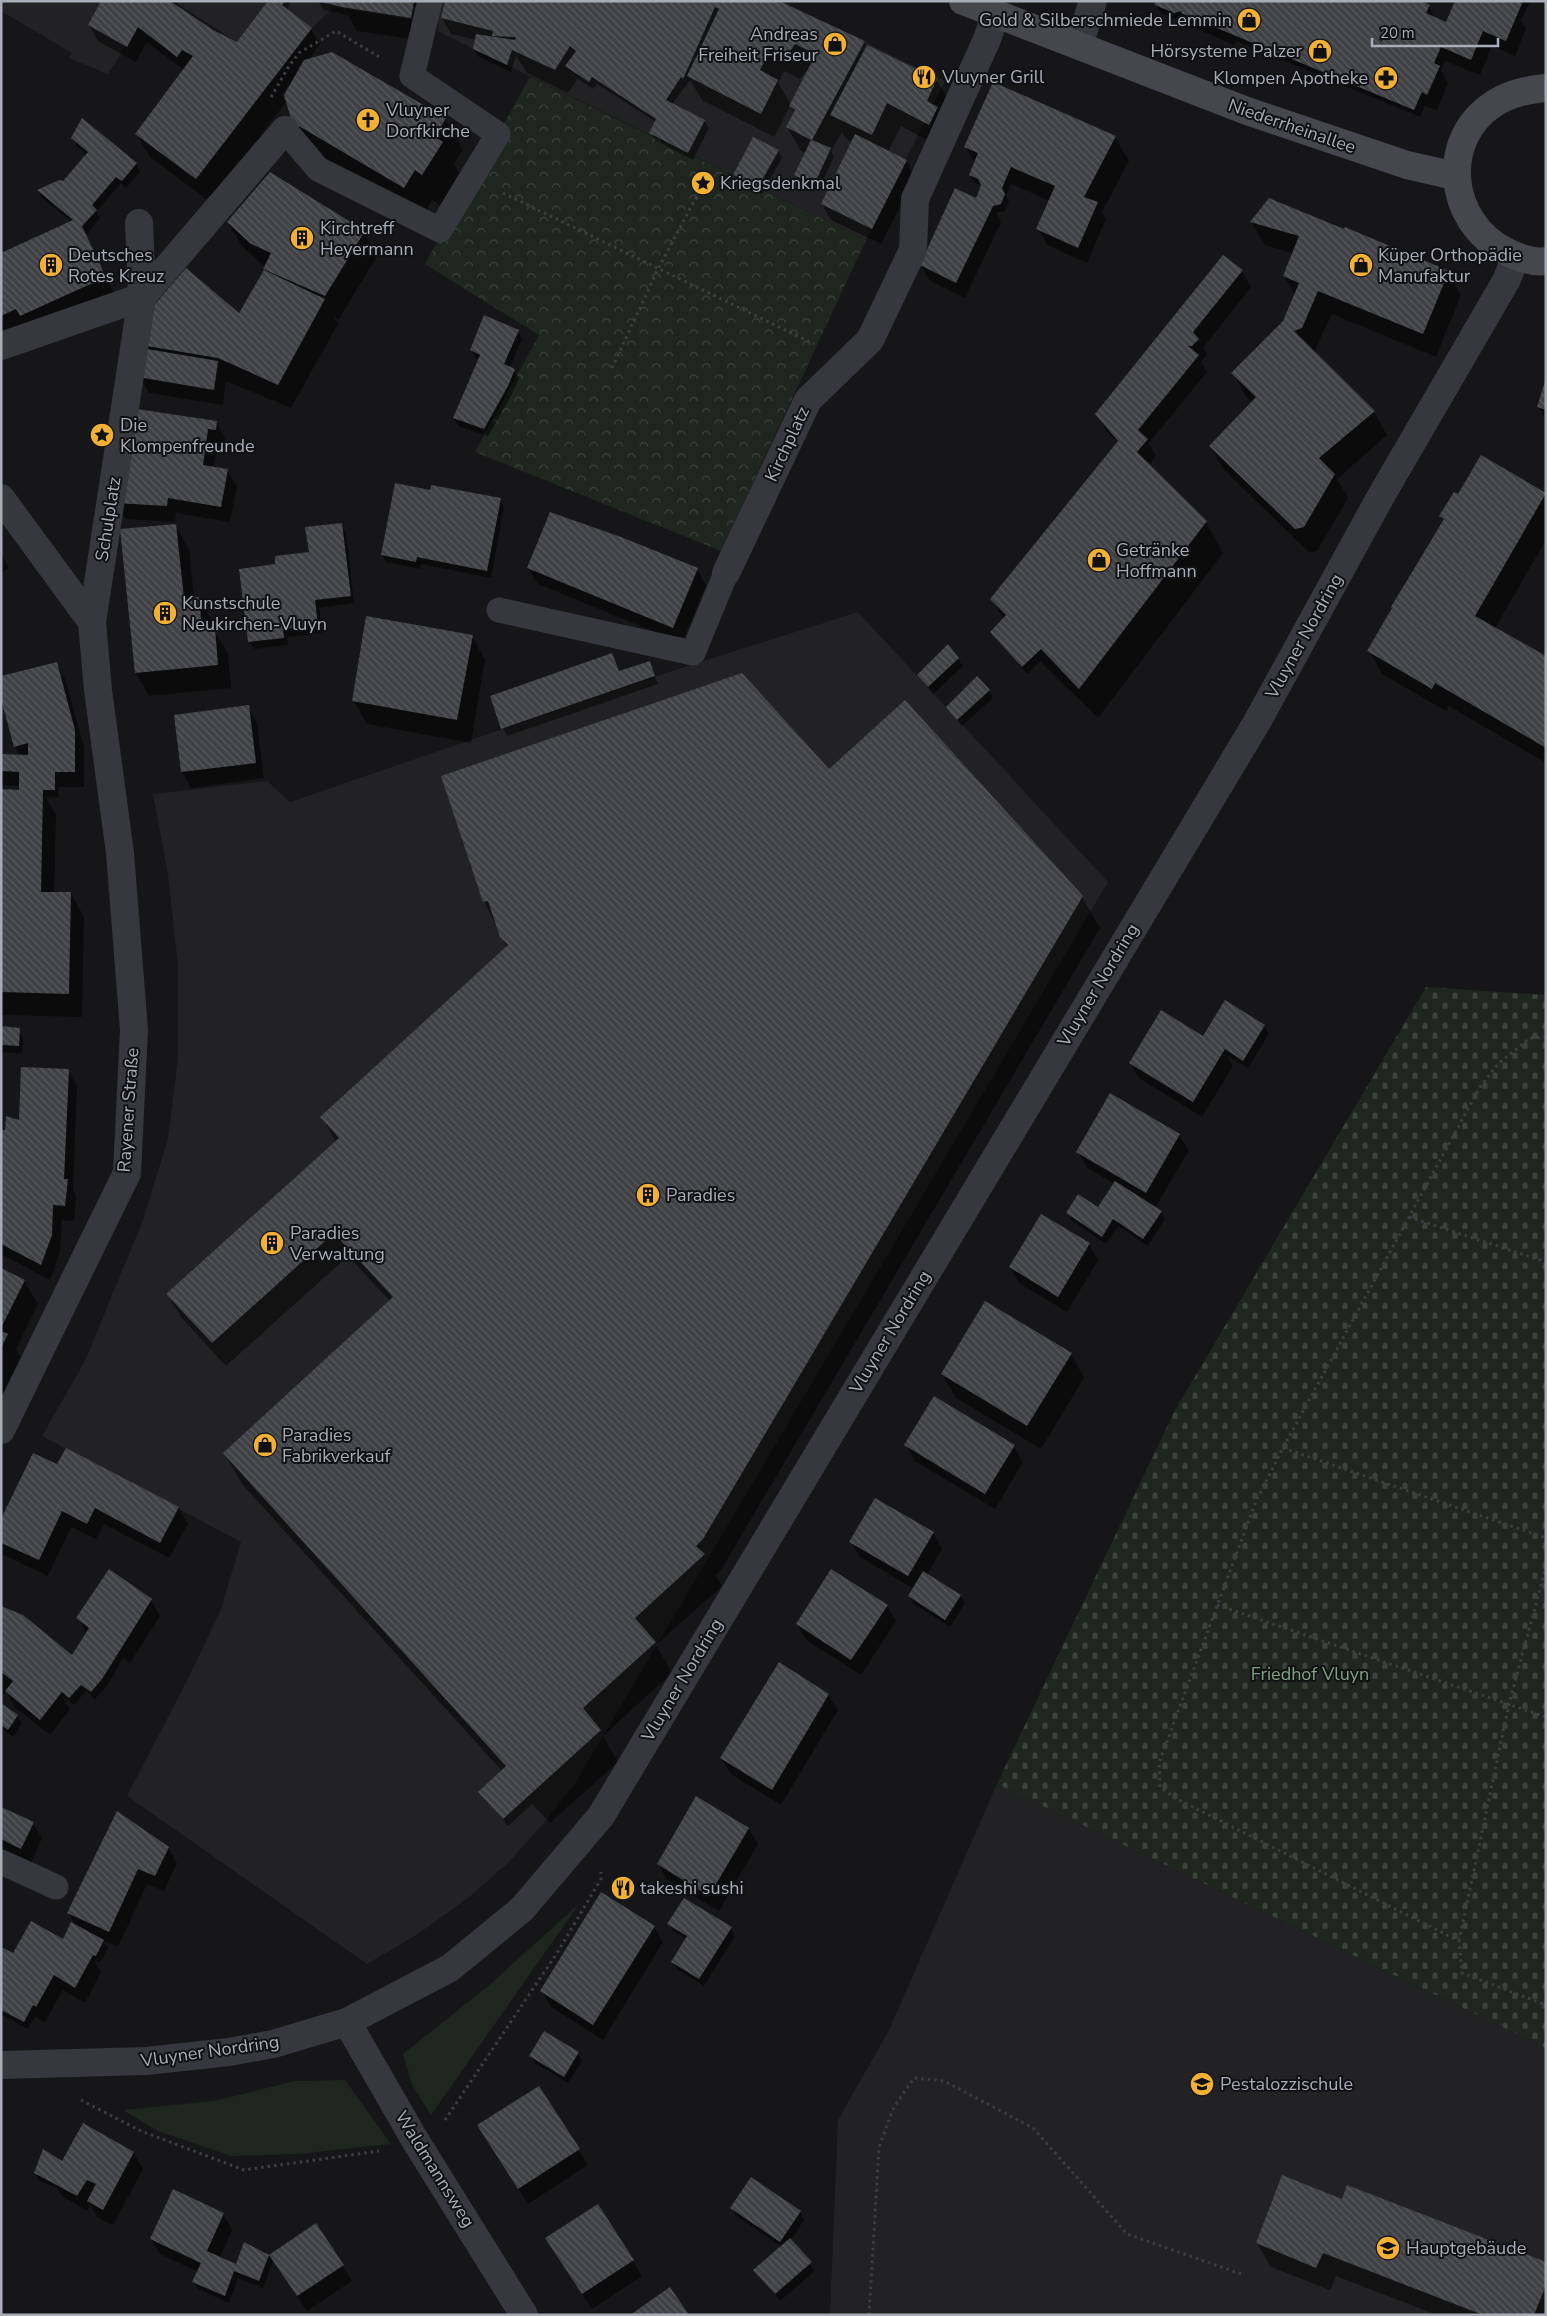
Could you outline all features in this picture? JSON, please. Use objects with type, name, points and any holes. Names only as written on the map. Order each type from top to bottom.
[{"type":"main road","name":"Niederrheinallee","points":[[963,1],[1247,111],[1407,166],[1455,176]]},
{"type":"main road","points":[[1546,88],[1520,91],[1494,103],[1473,123],[1461,148],[1455,176],[1462,202],[1474,226],[1492,245],[1516,257],[1546,261]]},
{"type":"street","points":[[1079,45],[1093,1]]},
{"type":"street","name":"Kirchplatz","points":[[726,573],[808,400],[870,340],[913,250],[915,199],[988,37],[995,14]]},
{"type":"street","points":[[1,346],[142,297],[285,130]]},
{"type":"street","name":"Schulplatz","points":[[120,852],[98,690],[92,622],[142,297],[139,223]]},
{"type":"street","name":"Vluyner Nordring","points":[[1,2065],[146,2061],[229,2052],[273,2044],[347,2022],[450,1968],[522,1909],[601,1816],[1257,722],[1381,496],[1506,281],[1516,257]]},
{"type":"street","points":[[1,498],[92,622]]},
{"type":"street","name":"Rayener Straße","points":[[1,1430],[127,1172],[134,1030],[120,852]]},
{"type":"street","name":"Waldmannsweg","points":[[347,2022],[415,2140],[524,2315]]},
{"type":"lane","points":[[285,130],[318,169],[440,230],[498,134],[412,76],[430,1]]},
{"type":"lane","name":"Kirchplatz","points":[[499,610],[693,653],[726,573]]},
{"type":"lane","points":[[1,1862],[56,1887]]},
{"type":"path","points":[[285,130],[269,101],[289,66],[299,53],[336,31],[412,76]]},
{"type":"path","points":[[472,178],[848,361]]},
{"type":"path","points":[[612,368],[658,268],[700,190]]},
{"type":"path","points":[[1459,1941],[1175,1798],[1160,1787],[1159,1763],[1256,1501],[1284,1448],[1480,1088],[1498,1064],[1530,1038],[1546,1038]]},
{"type":"path","points":[[1410,1217],[1546,1262]]},
{"type":"path","points":[[1284,1448],[1546,1538]]},
{"type":"path","points":[[1546,1567],[1509,1704],[1459,1941],[1462,1973],[1546,2005]]},
{"type":"path","points":[[1217,1606],[1546,1717]]},
{"type":"path","points":[[72,2096],[141,2131],[244,2170],[393,2149],[415,2140],[444,2120],[557,1953],[601,1879],[601,1816]]},
{"type":"path","points":[[869,2315],[879,2147],[894,2107],[914,2078],[944,2081],[1033,2128],[1127,2234],[1244,2275]]},
{"type":"shaded area","points":[[1,1],[154,1],[108,74],[69,58],[72,53],[1,11]]},
{"type":"shaded area","points":[[173,1],[780,1],[945,81],[866,240],[437,31],[439,24],[334,7],[313,27],[274,78],[237,42]]},
{"type":"shaded area","points":[[858,612],[1108,882],[576,1782],[543,1824],[508,1863],[468,1898],[418,1934],[367,1964],[127,1796],[190,1675],[221,1609],[241,1542],[42,1436],[85,1361],[143,1220],[168,1139],[178,1059],[178,965],[168,875],[153,794],[267,781],[290,802],[672,671]]},
{"type":"shaded area","name":"Pestalozzischule","points":[[997,1784],[1546,2048],[1546,2315],[830,2315],[838,2120],[889,2030]]},
{"type":"green space","points":[[530,77],[866,240],[721,551],[475,452],[539,335],[425,264]]},
{"type":"green space","name":"Friedhof Vluyn","points":[[1426,987],[1546,995],[1546,2048],[997,1784],[1174,1412]]},
{"type":"green space","points":[[579,1904],[431,2115],[412,2085],[403,2054],[488,1986]]},
{"type":"green space","points":[[345,2080],[391,2144],[299,2154],[231,2156],[158,2131],[123,2110],[214,2101],[295,2081]]},
{"type":"building","points":[[101,1],[170,1],[213,30],[237,42],[268,1],[285,1],[282,5],[312,28],[196,179],[135,134],[193,56],[182,50],[177,57],[138,27],[127,47],[88,25]]},
{"type":"building","points":[[317,1],[414,1],[411,18]]},
{"type":"building","points":[[445,1],[779,1],[865,41],[812,140],[831,148],[814,185],[794,175],[811,140],[786,127],[795,110],[789,106],[816,54],[795,44],[787,56],[771,48],[760,70],[778,80],[761,114],[687,76],[719,9],[715,7],[683,79],[681,77],[666,100],[705,120],[688,153],[649,133],[656,119],[592,77],[589,82],[565,66],[576,51],[570,46],[555,70],[512,50],[507,65],[473,49],[476,34],[515,40],[516,37],[492,36],[493,31],[441,18]]},
{"type":"building","points":[[1154,1],[1421,1],[1430,5],[1426,13],[1446,22],[1455,1],[1523,1],[1506,41],[1483,31],[1471,60],[1441,47],[1434,63],[1440,66],[1427,95],[1422,92],[1414,110],[1181,13],[1182,11],[1174,13],[1155,5]]},
{"type":"building","points":[[867,45],[937,79],[927,101],[938,107],[929,125],[887,103],[872,135],[830,115]]},
{"type":"building","name":"Vluyner Dorfkirche","points":[[332,52],[446,118],[435,137],[443,142],[422,175],[415,170],[404,188],[292,122],[284,95],[304,60]]},
{"type":"building","points":[[993,82],[1116,136],[1084,197],[1098,202],[1078,248],[1036,229],[1055,186],[1011,167],[1002,188],[1005,194],[1001,204],[993,206],[956,283],[920,265],[955,188],[976,198],[981,185],[978,179],[969,175],[978,153],[964,147]]},
{"type":"building","points":[[82,118],[137,163],[122,181],[116,177],[92,205],[97,210],[82,226],[106,277],[20,316],[16,309],[1,316],[1,253],[73,220],[37,190],[59,180],[63,181],[88,152],[71,138]]},
{"type":"building","points":[[855,134],[907,160],[872,229],[821,204]]},
{"type":"building","points":[[753,137],[779,150],[758,187],[733,175]]},
{"type":"building","name":"Kirchtreff Heyermann","points":[[270,172],[365,231],[325,296],[263,269],[271,253],[251,244],[227,222]]},
{"type":"building","points":[[1269,198],[1344,229],[1345,227],[1449,271],[1423,334],[1318,291],[1302,328],[1294,331],[1375,411],[1319,458],[1335,474],[1304,527],[1295,529],[1209,446],[1256,397],[1231,373],[1283,321],[1299,283],[1283,276],[1299,236],[1250,222]]},
{"type":"building","name":"Getränke Hoffmann","points":[[1223,255],[1243,270],[1193,332],[1199,339],[1192,346],[1188,346],[1199,355],[1138,430],[1148,439],[1137,452],[1207,521],[1079,689],[1041,649],[1022,667],[990,632],[1006,615],[990,599],[1118,441],[1095,414]]},
{"type":"building","points":[[186,268],[239,313],[264,270],[325,299],[278,385],[218,358],[141,345],[148,312]]},
{"type":"building","points":[[484,315],[519,330],[504,364],[515,369],[508,386],[484,429],[453,418],[480,355],[470,350]]},
{"type":"building","points":[[141,348],[218,361],[214,390],[138,377]]},
{"type":"building","points":[[1546,381],[1546,410],[1537,407]]},
{"type":"building","points":[[130,408],[217,421],[216,430],[208,429],[203,465],[228,469],[221,507],[168,498],[167,506],[116,503]]},
{"type":"building","points":[[1481,455],[1546,493],[1475,616],[1546,656],[1546,748],[1435,683],[1432,689],[1367,651],[1444,519],[1439,516],[1454,492],[1458,494]]},
{"type":"building","points":[[395,483],[430,490],[431,485],[501,498],[487,571],[417,557],[416,562],[381,555]]},
{"type":"building","points":[[550,512],[621,537],[698,568],[673,628],[527,568]]},
{"type":"building","points":[[342,523],[351,596],[315,600],[318,625],[283,629],[284,638],[248,642],[239,569],[275,564],[275,556],[309,552],[305,527]]},
{"type":"building","name":"Kunstschule Neukirchen-Vluyn","points":[[176,524],[184,598],[199,597],[202,629],[215,628],[218,665],[135,673],[120,529]]},
{"type":"building","points":[[366,616],[473,635],[457,720],[352,701]]},
{"type":"building","points":[[948,644],[959,658],[928,687],[917,675]]},
{"type":"building","points":[[612,653],[619,671],[650,661],[655,676],[501,729],[490,696]]},
{"type":"building","points":[[57,662],[75,730],[75,772],[55,772],[55,790],[43,790],[41,892],[71,892],[69,994],[1,992],[1,789],[19,790],[19,772],[1,771],[1,754],[28,755],[28,743],[14,747],[1,699],[1,676]]},
{"type":"building","name":"Paradies","points":[[742,673],[829,769],[905,700],[1083,896],[703,1539],[696,1546],[705,1554],[635,1618],[656,1642],[583,1708],[601,1730],[503,1819],[478,1792],[506,1766],[223,1453],[393,1297],[334,1233],[212,1343],[166,1294],[339,1138],[320,1117],[508,945],[500,937],[488,901],[483,902],[441,776]]},
{"type":"building","points":[[977,676],[990,690],[957,720],[946,707]]},
{"type":"building","points":[[249,705],[256,763],[181,772],[174,715]]},
{"type":"building","points":[[1225,1000],[1265,1025],[1243,1061],[1225,1049],[1193,1102],[1129,1063],[1161,1010],[1203,1036]]},
{"type":"building","points":[[1,1026],[20,1028],[19,1046],[1,1045]]},
{"type":"building","points":[[21,1067],[69,1069],[64,1179],[68,1179],[65,1206],[53,1205],[52,1235],[41,1265],[1,1244],[1,1130],[5,1130],[6,1116],[19,1120]]},
{"type":"building","points":[[1110,1093],[1180,1134],[1146,1193],[1076,1152]]},
{"type":"building","points":[[1115,1181],[1162,1211],[1143,1239],[1113,1219],[1102,1237],[1066,1213],[1078,1194],[1098,1207]]},
{"type":"building","points":[[1041,1214],[1090,1243],[1058,1297],[1009,1267]]},
{"type":"building","points":[[1,1268],[25,1280],[1,1328]]},
{"type":"building","points":[[985,1301],[1072,1353],[1027,1426],[941,1374]]},
{"type":"building","points":[[1,1331],[8,1334],[1,1348]]},
{"type":"building","points":[[934,1396],[1015,1445],[985,1494],[904,1445]]},
{"type":"building","points":[[66,1448],[179,1507],[160,1543],[95,1508],[87,1524],[62,1511],[39,1560],[1,1543],[1,1519],[33,1453],[57,1464]]},
{"type":"building","points":[[875,1498],[934,1532],[908,1576],[849,1542]]},
{"type":"building","points":[[109,1569],[152,1599],[102,1679],[91,1692],[81,1685],[69,1698],[62,1692],[40,1720],[5,1691],[13,1681],[1,1672],[1,1606],[23,1615],[72,1655],[89,1628],[76,1618]]},
{"type":"building","points":[[831,1569],[888,1605],[851,1660],[796,1624]]},
{"type":"building","points":[[923,1571],[961,1595],[945,1620],[908,1596]]},
{"type":"building","points":[[779,1662],[829,1694],[772,1790],[720,1758]]},
{"type":"building","points":[[1,1703],[18,1715],[8,1730],[1,1725]]},
{"type":"building","points":[[696,1796],[749,1828],[709,1896],[657,1864]]},
{"type":"building","points":[[1,1807],[34,1822],[21,1849],[1,1839]]},
{"type":"building","points":[[117,1811],[169,1847],[155,1876],[138,1869],[109,1932],[67,1913]]},
{"type":"building","points":[[601,1892],[655,1926],[593,2025],[540,1991]]},
{"type":"building","points":[[684,1898],[732,1927],[699,1979],[671,1962],[687,1936],[667,1924]]},
{"type":"building","points":[[31,1921],[63,1939],[71,1922],[104,1940],[96,1956],[93,1955],[75,1988],[54,1975],[36,2007],[33,2005],[24,2022],[1,2010],[1,1947],[13,1953]]},
{"type":"building","points":[[544,2031],[579,2052],[564,2077],[529,2056]]},
{"type":"building","points":[[539,2086],[580,2149],[518,2189],[477,2125]]},
{"type":"building","points":[[83,2123],[134,2152],[103,2210],[87,2201],[96,2184],[87,2180],[77,2196],[34,2173],[43,2149],[62,2161]]},
{"type":"building","name":"Hauptgebäude","points":[[1282,2175],[1342,2199],[1347,2185],[1546,2262],[1546,2285],[1534,2315],[1483,2315],[1323,2253],[1316,2268],[1256,2243]]},
{"type":"building","points":[[751,2177],[801,2211],[780,2242],[730,2208]]},
{"type":"building","points":[[173,2189],[224,2213],[207,2251],[236,2264],[244,2242],[269,2255],[259,2281],[234,2271],[225,2296],[192,2282],[201,2263],[150,2239]]},
{"type":"building","points":[[598,2204],[634,2260],[582,2294],[545,2238]]},
{"type":"building","points":[[316,2223],[344,2265],[297,2296],[269,2255]]},
{"type":"building","points":[[790,2238],[812,2262],[775,2294],[753,2270]]},
{"type":"building","points":[[670,2287],[689,2315],[630,2315]]},
{"type":"place","name":"Gold & Silberschmiede Lemmin","points":[[1249,20]]},
{"type":"place","name":"Andreas Freiheit Friseur","points":[[835,44]]},
{"type":"place","name":"Hörsysteme Palzer","points":[[1320,51]]},
{"type":"place","name":"Vluyner Grill","points":[[924,77]]},
{"type":"place","name":"Klompen Apotheke","points":[[1386,78]]},
{"type":"place","name":"Vluyner Dorfkirche","points":[[368,120]]},
{"type":"place","name":"Kriegsdenkmal","points":[[703,183]]},
{"type":"place","name":"Kirchtreff Heyermann","points":[[302,238]]},
{"type":"place","name":"Deutsches Rotes Kreuz","points":[[51,265]]},
{"type":"place","name":"Küper Orthopädie Manufaktur","points":[[1361,265]]},
{"type":"place","name":"Die Klompenfreunde","points":[[102,435]]},
{"type":"place","name":"Getränke Hoffmann","points":[[1099,560]]},
{"type":"place","name":"Kunstschule Neukirchen-Vluyn","points":[[165,613]]},
{"type":"place","name":"Paradies","points":[[648,1195]]},
{"type":"place","name":"Paradies Verwaltung","points":[[272,1243]]},
{"type":"place","name":"Paradies Fabrikverkauf","points":[[265,1445]]},
{"type":"place","name":"takeshi sushi","points":[[623,1888]]},
{"type":"place","name":"Pestalozzischule","points":[[1202,2084]]},
{"type":"place","name":"Hauptgebäude","points":[[1388,2248]]}]
